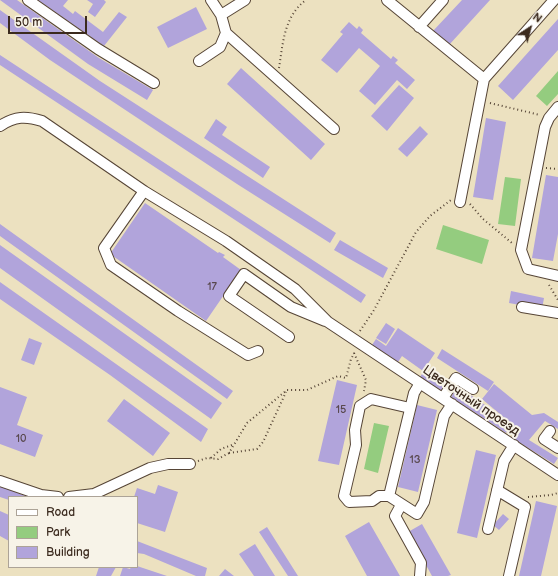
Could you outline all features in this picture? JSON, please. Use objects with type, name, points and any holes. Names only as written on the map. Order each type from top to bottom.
[{"type":"street","points":[[28,0],[98,49],[154,83]]},
{"type":"street","points":[[211,0],[221,15],[226,33],[334,129]]},
{"type":"street","points":[[221,15],[245,0]]},
{"type":"street","points":[[387,0],[418,27],[484,79]]},
{"type":"street","points":[[418,27],[443,0]]},
{"type":"street","points":[[460,202],[484,79],[554,0]]},
{"type":"street","points":[[199,60],[220,47],[226,33]]},
{"type":"street","points":[[558,107],[549,118],[545,127],[521,250],[528,268],[558,276]]},
{"type":"street","points":[[0,126],[10,119],[28,117],[42,121],[144,191],[226,242],[295,289],[328,322]]},
{"type":"street","points":[[144,191],[104,248],[111,265],[178,311],[248,355],[258,351]]},
{"type":"street","points":[[288,337],[229,296],[244,274],[291,307],[328,322]]},
{"type":"street","points":[[522,307],[558,313]]},
{"type":"street","name":"Цветочный проезд","points":[[328,322],[356,344],[370,350],[558,475]]},
{"type":"street","points":[[443,398],[456,378],[473,389]]},
{"type":"street","points":[[389,496],[414,393],[420,383]]},
{"type":"street","points":[[410,408],[371,399],[360,406],[355,430],[356,445],[344,496],[349,502],[372,501],[379,496],[389,496],[417,514],[424,502],[444,416],[452,404]]},
{"type":"street","points":[[550,431],[544,439],[558,448]]},
{"type":"street","points":[[488,528],[504,461],[514,445]]},
{"type":"street","points":[[77,496],[94,494],[150,468],[168,464],[190,464]]},
{"type":"street","points":[[0,481],[41,495],[50,496]]},
{"type":"street","points":[[497,490],[525,507],[509,576]]},
{"type":"street","points":[[401,505],[395,516],[421,563],[420,576]]},
{"type":"path","points":[[277,79],[286,26],[297,6],[306,0]]},
{"type":"path","points":[[480,101],[549,118]]},
{"type":"path","points":[[229,453],[247,423],[287,390],[307,390],[338,376],[346,378],[356,344],[416,232],[430,216],[462,191],[479,216],[521,250]]},
{"type":"path","points":[[540,272],[558,300]]},
{"type":"path","points":[[354,353],[366,380],[360,406]]},
{"type":"path","points":[[190,464],[211,459],[218,459],[229,453],[257,449],[263,442],[287,390]]},
{"type":"path","points":[[211,459],[221,449],[234,444]]},
{"type":"path","points":[[519,504],[525,498],[532,495],[551,495],[558,493]]},
{"type":"green space","points":[[558,71],[558,94],[547,106],[536,96]]},
{"type":"green space","points":[[505,177],[521,179],[515,226],[498,224]]},
{"type":"green space","points":[[443,225],[489,240],[482,264],[436,249]]},
{"type":"green space","points":[[374,423],[389,426],[378,473],[364,469]]},
{"type":"building","points":[[0,0],[17,0],[99,58],[153,90],[147,100],[88,64]]},
{"type":"building","points":[[38,0],[68,0],[63,6],[73,14],[75,11],[103,32],[119,12],[127,17],[104,46]]},
{"type":"building","points":[[87,0],[104,0],[106,2],[95,17],[88,12],[93,4]]},
{"type":"building","points":[[462,0],[490,0],[449,45],[433,31]]},
{"type":"building","points":[[196,7],[207,29],[168,48],[157,27]]},
{"type":"building","points":[[0,10],[100,81],[336,233],[330,243],[237,184],[50,60],[0,23]]},
{"type":"building","points":[[558,19],[558,50],[513,100],[498,86]]},
{"type":"building","points":[[349,22],[357,29],[359,26],[363,30],[361,33],[391,59],[393,56],[398,60],[395,63],[415,80],[407,89],[397,80],[375,105],[359,91],[380,66],[359,48],[337,73],[321,60],[343,34],[340,32]]},
{"type":"building","points":[[0,55],[366,295],[361,303],[0,65]]},
{"type":"building","points":[[241,68],[325,144],[311,160],[227,84]]},
{"type":"building","points":[[399,85],[414,98],[387,131],[371,116]]},
{"type":"building","points":[[486,118],[506,122],[493,200],[473,197]]},
{"type":"building","points":[[216,119],[227,127],[222,135],[270,167],[263,178],[204,138]]},
{"type":"building","points":[[420,126],[428,134],[407,157],[398,149]]},
{"type":"building","points":[[546,175],[558,177],[558,234],[553,261],[532,258]]},
{"type":"building","points":[[145,203],[218,253],[219,252],[225,255],[223,257],[241,270],[206,321],[110,254]]},
{"type":"building","points":[[0,224],[233,391],[227,399],[0,236]]},
{"type":"building","points":[[340,240],[388,268],[383,278],[334,250]]},
{"type":"building","points":[[0,245],[222,403],[211,419],[0,268]]},
{"type":"building","points":[[0,282],[208,429],[201,442],[110,375],[0,299]]},
{"type":"building","points":[[511,291],[544,298],[542,309],[509,303]]},
{"type":"building","points":[[386,323],[395,329],[386,344],[376,338]]},
{"type":"building","points":[[398,328],[435,353],[423,371],[402,356],[398,362],[372,345],[376,339],[386,346]]},
{"type":"building","points":[[29,338],[42,343],[34,365],[21,360]]},
{"type":"building","points":[[442,349],[494,382],[488,391],[437,358]]},
{"type":"building","points":[[424,371],[445,386],[442,391],[420,377]]},
{"type":"building","points":[[337,380],[357,385],[339,465],[318,461]]},
{"type":"building","points":[[494,384],[532,415],[544,413],[558,422],[558,429],[545,421],[529,440],[558,458],[554,464],[512,438],[519,430],[482,399]]},
{"type":"building","points":[[458,386],[512,424],[506,433],[451,397]]},
{"type":"building","points":[[0,387],[27,397],[17,425],[43,435],[35,457],[0,444]]},
{"type":"building","points":[[124,399],[170,433],[153,456],[107,421]]},
{"type":"building","points":[[417,405],[437,410],[418,492],[398,487]]},
{"type":"building","points":[[476,450],[496,455],[477,538],[457,533]]},
{"type":"building","points":[[158,485],[178,492],[165,532],[138,523],[138,496],[134,496],[137,488],[155,494]]},
{"type":"building","points":[[0,486],[25,496],[8,496],[8,500],[0,497]]},
{"type":"building","points":[[536,501],[557,506],[541,576],[519,576]]},
{"type":"building","points":[[0,511],[8,515],[8,540],[0,536]]},
{"type":"building","points":[[503,514],[509,519],[499,530],[493,525]]},
{"type":"building","points":[[369,522],[400,576],[367,576],[345,536]]},
{"type":"building","points":[[422,524],[451,575],[432,576],[408,532]]},
{"type":"building","points":[[267,527],[298,576],[288,576],[259,532]]},
{"type":"building","points":[[138,541],[207,568],[205,576],[196,576],[144,554],[138,553]]},
{"type":"building","points":[[255,544],[275,576],[254,576],[239,554]]},
{"type":"building","points":[[138,566],[167,576],[120,576],[123,568],[138,568]]},
{"type":"building","points":[[99,568],[115,568],[111,576],[96,576]]},
{"type":"building","points":[[225,569],[234,576],[219,576]]}]
